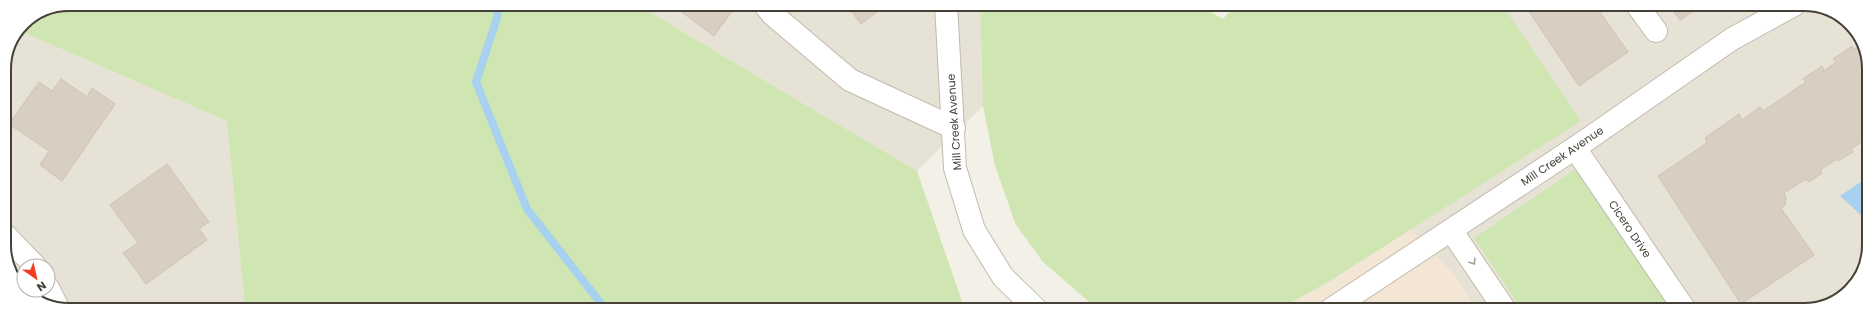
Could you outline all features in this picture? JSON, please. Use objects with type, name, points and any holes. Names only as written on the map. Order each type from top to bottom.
[{"type":"street","points":[[770,11],[850,80],[954,128]]},
{"type":"street","name":"Mill Creek Avenue","points":[[946,11],[955,168],[974,230],[1003,277],[1030,303]]},
{"type":"street","points":[[1642,11],[1656,31]]},
{"type":"street","name":"Mill Creek Avenue","points":[[1341,303],[1575,148],[1732,39],[1783,11]]},
{"type":"street","name":"Cicero Drive","points":[[1575,148],[1680,303]]},
{"type":"street","points":[[1451,230],[1500,303]]},
{"type":"street","points":[[11,241],[27,258]]},
{"type":"shaded area","points":[[648,11],[980,11],[983,106],[917,171]]},
{"type":"shaded area","points":[[1507,11],[1811,11],[1829,17],[1845,28],[1856,44],[1861,58],[1862,252],[1856,270],[1842,289],[1833,295],[1815,302],[1804,303],[1472,303],[1456,277],[1410,229],[1581,121]]},
{"type":"shaded area","points":[[24,33],[227,121],[244,303],[62,303],[46,298],[56,298],[56,258],[16,258],[16,269],[12,256],[11,245],[11,69],[15,47]]},
{"type":"shaded area","points":[[1410,229],[1456,277],[1472,303],[1291,303],[1330,281]]},
{"type":"green space","points":[[69,11],[648,11],[917,171],[963,303],[244,303],[227,121],[24,33],[28,28],[47,15]]},
{"type":"green space","points":[[980,11],[1209,11],[1223,19],[1230,11],[1507,11],[1581,121],[1330,281],[1291,303],[1090,303],[1043,262],[1016,225],[995,166],[983,106]]},
{"type":"green space","points":[[1576,169],[1667,303],[1517,303],[1474,238]]},
{"type":"water","points":[[1862,181],[1862,215],[1861,215],[1840,196]]},
{"type":"building","points":[[680,11],[732,11],[714,36]]},
{"type":"building","points":[[851,11],[878,11],[861,24]]},
{"type":"building","points":[[1529,11],[1599,11],[1628,52],[1579,86]]},
{"type":"building","points":[[1673,11],[1694,11],[1680,20]]},
{"type":"building","points":[[1852,46],[1854,49],[1857,47],[1859,51],[1862,69],[1862,142],[1851,149],[1853,152],[1838,161],[1837,159],[1820,170],[1822,173],[1809,182],[1806,179],[1784,193],[1786,197],[1785,205],[1781,208],[1814,255],[1740,303],[1658,176],[1707,143],[1705,138],[1739,114],[1742,120],[1760,107],[1763,111],[1806,82],[1803,79],[1822,66],[1824,71],[1836,62],[1833,59]]},
{"type":"building","points":[[61,79],[87,97],[92,88],[115,104],[62,181],[40,165],[49,151],[11,125],[11,121],[39,82],[52,91]]},
{"type":"building","points":[[167,164],[209,222],[199,229],[207,240],[146,284],[123,253],[138,243],[110,205]]},
{"type":"waterway","points":[[496,11],[498,15],[476,82],[527,209],[601,303]]}]
